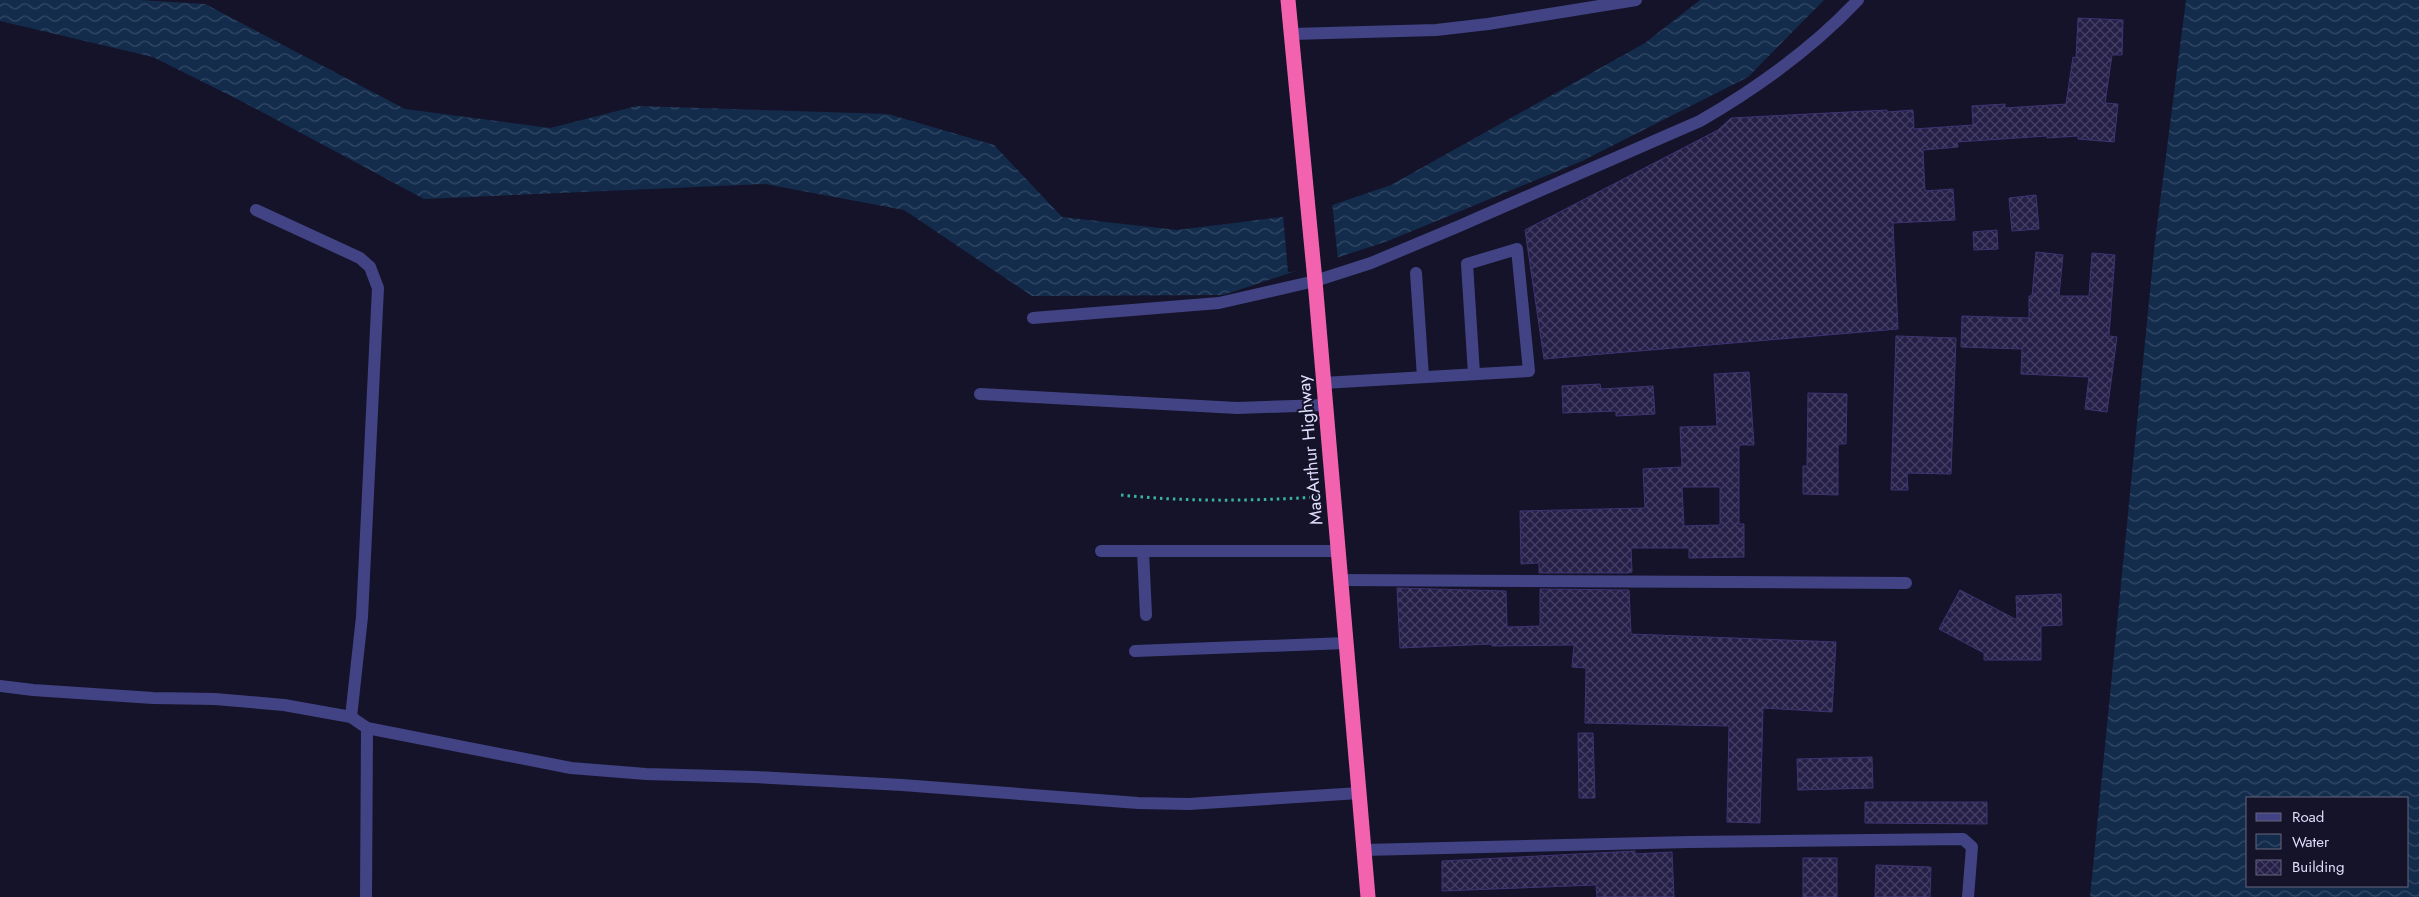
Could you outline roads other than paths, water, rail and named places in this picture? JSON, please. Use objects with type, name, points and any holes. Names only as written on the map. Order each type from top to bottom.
[{"type":"highway","name":"MacArthur Highway","points":[[1288,0],[1315,276],[1324,405],[1368,897]]},
{"type":"street","points":[[1292,34],[1436,30],[1488,24],[1636,0]]},
{"type":"street","points":[[1033,318],[1219,303],[1315,276],[1371,263],[1700,121],[1733,102],[1814,43],[1858,0]]},
{"type":"street","points":[[256,210],[360,258],[370,267],[378,288],[362,617],[351,717]]},
{"type":"street","points":[[1323,383],[1529,371],[1517,249],[1467,264],[1474,374]]},
{"type":"street","points":[[1416,273],[1423,377]]},
{"type":"street","points":[[980,394],[1236,408],[1324,405]]},
{"type":"street","points":[[1100,551],[1337,551]]},
{"type":"street","points":[[1143,551],[1146,615]]},
{"type":"street","points":[[1340,580],[1906,584]]},
{"type":"street","points":[[1135,650],[1346,643]]},
{"type":"street","points":[[0,686],[134,696],[235,700],[284,705],[351,717],[367,728],[571,768],[646,774],[843,782],[1147,803],[1189,804],[1359,793]]},
{"type":"street","points":[[366,897],[367,728]]},
{"type":"street","points":[[1364,850],[1689,842],[1963,839],[1972,847],[1968,897]]},
{"type":"water","points":[[0,0],[140,0],[205,4],[405,109],[550,128],[637,106],[888,114],[994,145],[1062,217],[1177,230],[1306,214],[1391,185],[1645,43],[1700,0],[1824,0],[1748,77],[1582,161],[1388,241],[1223,295],[1032,296],[904,210],[765,184],[424,199],[245,103],[153,57],[0,21]]},
{"type":"water","points":[[2186,0],[2419,0],[2419,897],[2090,897],[2155,241]]}]
